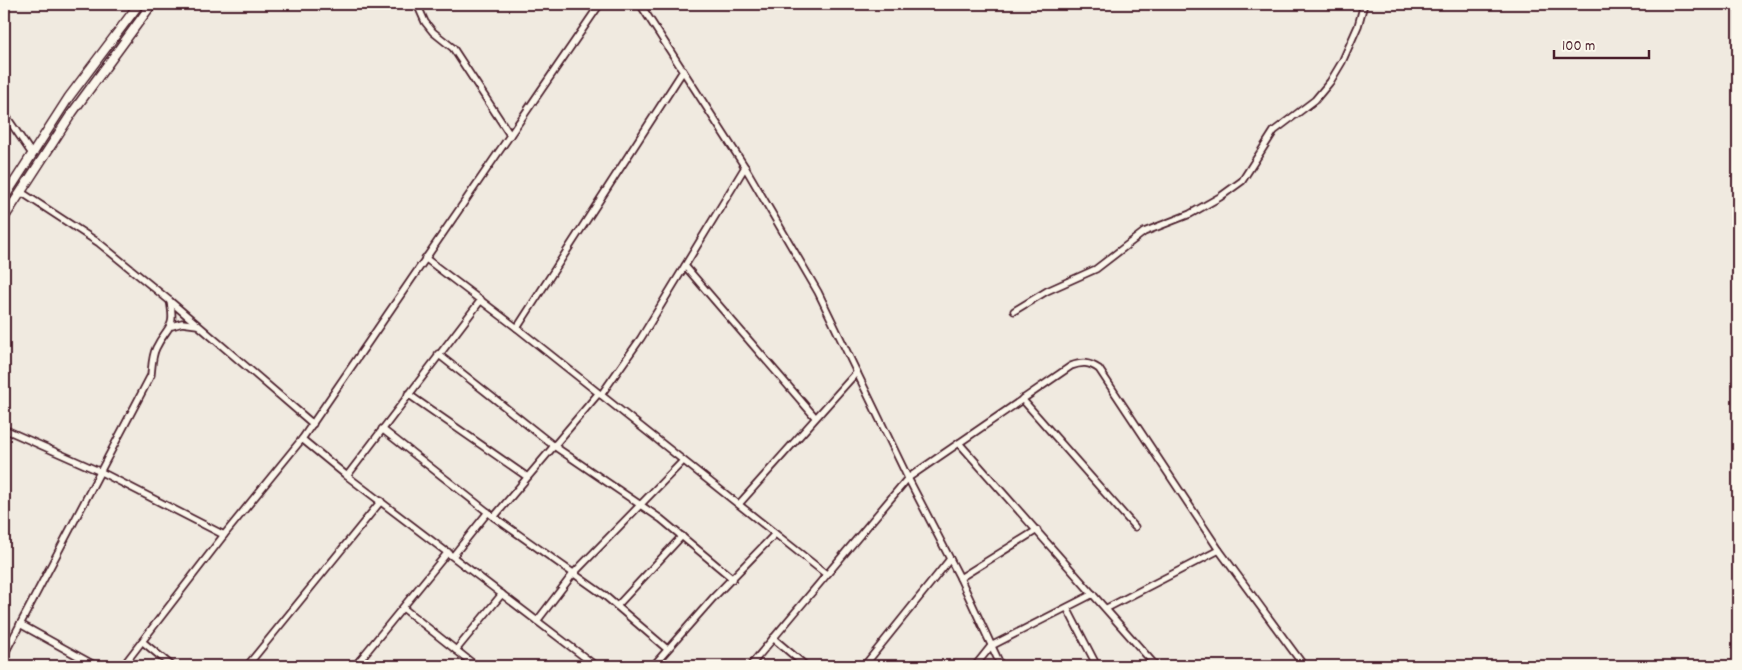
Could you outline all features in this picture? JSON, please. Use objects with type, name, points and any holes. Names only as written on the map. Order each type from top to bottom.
[{"type":"main road","points":[[4,198],[7,189],[69,97],[139,4]]},
{"type":"main road","points":[[4,218],[72,113],[152,4]]},
{"type":"street","points":[[417,4],[425,22],[433,32],[452,48],[510,135]]},
{"type":"street","points":[[123,666],[313,424],[600,4]]},
{"type":"street","points":[[640,4],[745,167],[818,292],[908,478],[960,578],[1001,666]]},
{"type":"street","points":[[1014,311],[1047,291],[1096,269],[1144,232],[1190,214],[1220,197],[1242,181],[1274,130],[1315,100],[1330,82],[1350,44],[1364,4]]},
{"type":"street","points":[[517,328],[682,71]]},
{"type":"street","points":[[4,113],[32,154]]},
{"type":"street","points":[[355,666],[451,554],[491,514],[600,394],[641,338],[745,167]]},
{"type":"street","points":[[21,192],[99,243],[170,301],[313,424]]},
{"type":"street","points":[[425,258],[517,328],[826,574]]},
{"type":"street","points":[[685,266],[815,417]]},
{"type":"street","points":[[347,476],[438,354],[481,300]]},
{"type":"street","points":[[4,655],[150,375],[153,356],[157,346],[172,326],[173,317],[170,301]]},
{"type":"street","points":[[172,326],[182,323],[198,325]]},
{"type":"street","points":[[438,354],[554,446],[682,536],[733,579]]},
{"type":"street","points":[[750,666],[908,478],[1071,366],[1082,363],[1091,364],[1099,369],[1219,550],[1304,666]]},
{"type":"street","points":[[739,504],[857,372]]},
{"type":"street","points":[[408,394],[526,476]]},
{"type":"street","points":[[1022,400],[1135,527]]},
{"type":"street","points":[[4,429],[101,472],[224,536]]},
{"type":"street","points":[[382,429],[491,514],[617,606],[667,649]]},
{"type":"street","points":[[302,439],[347,476],[596,666]]},
{"type":"street","points":[[959,443],[1156,666]]},
{"type":"street","points":[[537,621],[573,574],[683,461]]},
{"type":"street","points":[[247,666],[381,501]]},
{"type":"street","points":[[960,578],[1037,530]]},
{"type":"street","points":[[653,666],[774,534]]},
{"type":"street","points":[[617,606],[682,536]]},
{"type":"street","points":[[1106,608],[1219,550]]},
{"type":"street","points":[[864,666],[950,559]]},
{"type":"street","points":[[456,650],[502,594]]},
{"type":"street","points":[[975,666],[991,646],[1093,594]]},
{"type":"street","points":[[403,608],[476,666]]},
{"type":"street","points":[[1067,608],[1097,666]]},
{"type":"street","points":[[20,624],[96,666]]},
{"type":"street","points":[[773,638],[806,666]]},
{"type":"street","points":[[143,642],[172,666]]},
{"type":"street","points":[[360,660],[369,666]]}]
